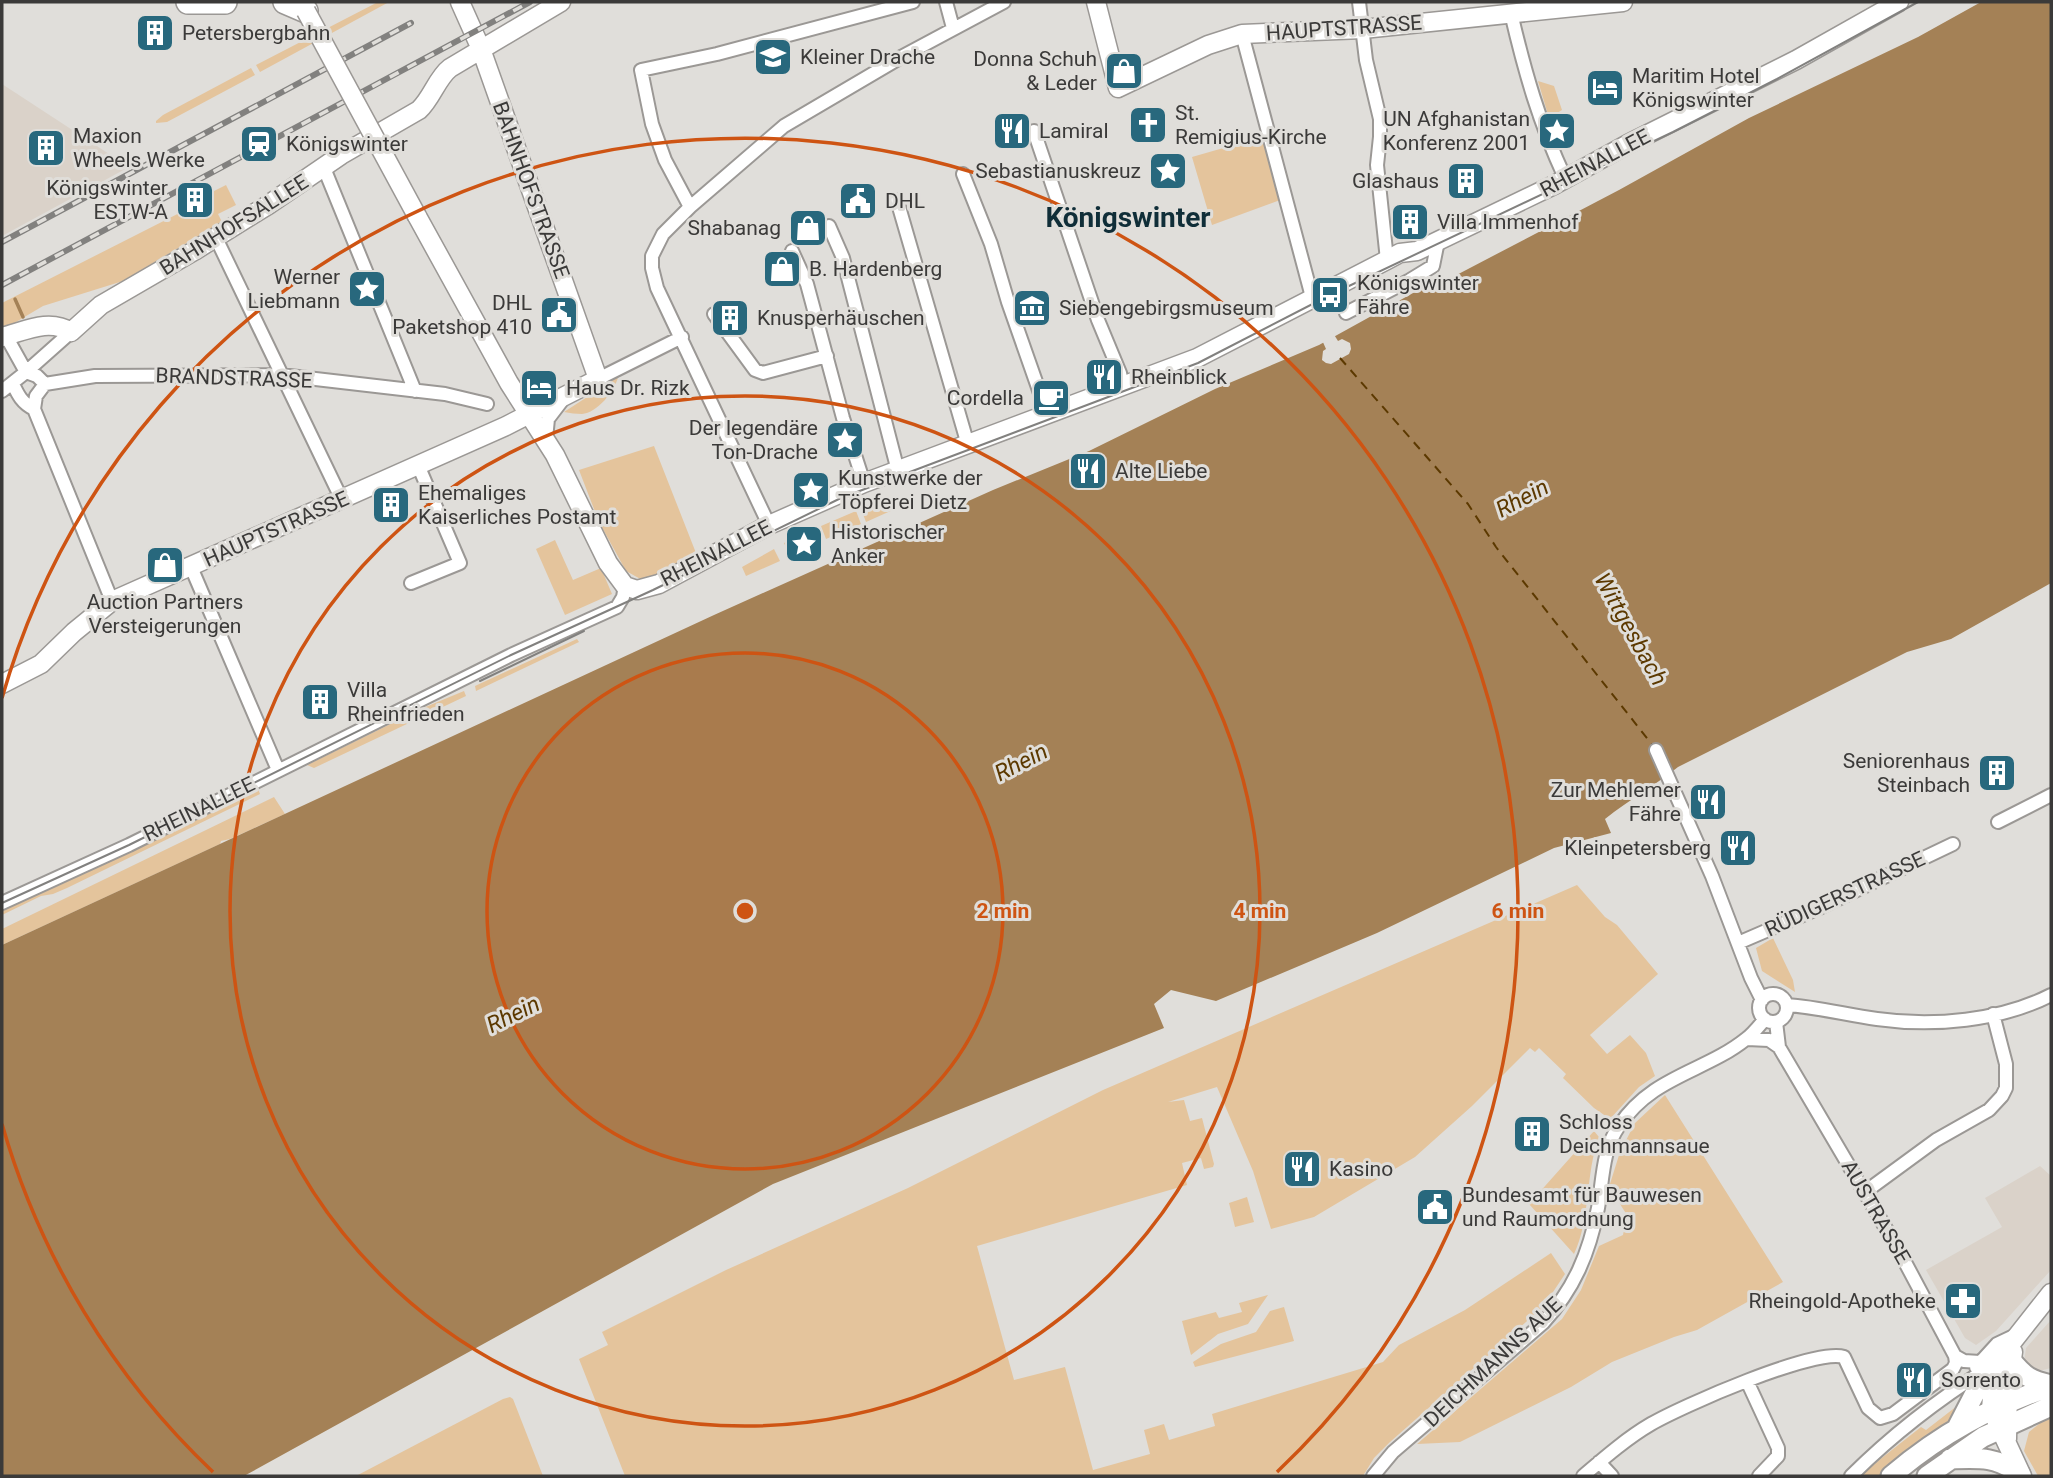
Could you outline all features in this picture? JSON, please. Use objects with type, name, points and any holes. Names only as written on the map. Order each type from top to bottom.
[{"type":"highway","points":[[188,2],[225,2]]},
{"type":"highway","points":[[285,2],[305,5]]},
{"type":"main road","points":[[1958,1427],[1995,1362],[2030,1380],[2051,1385]]},
{"type":"main road","points":[[1891,1476],[1958,1427],[1999,1406],[2051,1385]]},
{"type":"main road","points":[[1927,1476],[1949,1459],[2005,1433],[2051,1406]]},
{"type":"main road","points":[[1949,1459],[1989,1459],[2006,1464],[2021,1475]]},
{"type":"street","name":"BAHNHOFSTRASSE","points":[[460,2],[480,47],[598,379]]},
{"type":"street","name":"BAHNHOFSALLEE","points":[[71,332],[101,305],[216,238],[324,169],[341,155],[426,103],[445,71],[480,47],[561,2]]},
{"type":"street","points":[[690,207],[665,160],[652,124],[641,70],[717,54],[913,2]]},
{"type":"street","points":[[946,2],[953,28]]},
{"type":"street","points":[[769,525],[657,288],[652,256],[663,234],[690,207],[784,126],[1003,2]]},
{"type":"street","points":[[1359,2],[1366,60],[1380,119],[1377,165],[1387,260]]},
{"type":"street","name":"HAUPTSTRASSE","points":[[1096,3],[1118,88],[1208,45],[1242,34],[1363,29],[1623,2]]},
{"type":"street","name":"RHEINALLEE","points":[[2,903],[129,845],[498,661],[617,607],[625,586],[637,590],[659,584],[769,525],[864,482],[1048,416],[1197,358],[1400,253],[1417,251],[1564,178],[1796,60],[1899,2]]},
{"type":"street","points":[[305,5],[509,383],[546,439],[608,563],[625,586]]},
{"type":"street","points":[[1511,13],[1529,88],[1564,178]]},
{"type":"street","points":[[1242,34],[1311,298]]},
{"type":"street","points":[[1034,131],[1123,387]]},
{"type":"street","points":[[324,169],[415,391]]},
{"type":"street","points":[[963,174],[991,244],[1008,302],[1048,416]]},
{"type":"street","points":[[897,200],[968,445]]},
{"type":"street","points":[[829,226],[843,258],[898,471]]},
{"type":"street","points":[[216,238],[342,500]]},
{"type":"street","points":[[1346,313],[1433,266],[1438,241]]},
{"type":"street","points":[[792,251],[807,284],[864,482]]},
{"type":"street","points":[[1415,277],[1422,262],[1417,251]]},
{"type":"street","points":[[714,314],[755,370],[763,373],[827,356]]},
{"type":"street","points":[[34,409],[25,405],[7,387],[26,372],[71,332],[61,326],[51,324],[4,336],[26,372],[37,376],[45,384],[36,396],[34,409],[112,601]]},
{"type":"street","name":"HAUPTSTRASSE","points":[[2,684],[41,664],[112,601],[530,415],[682,337]]},
{"type":"street","name":"BRANDSTRASSE","points":[[45,384],[95,376],[281,375],[445,394],[487,404]]},
{"type":"street","points":[[506,426],[510,410],[509,383]]},
{"type":"street","points":[[546,439],[548,419],[565,396]]},
{"type":"street","points":[[411,583],[460,563],[418,466]]},
{"type":"street","points":[[191,567],[278,771]]},
{"type":"street","name":"AUSTRASSE","points":[[1656,750],[1712,876],[1762,1000],[1759,1009],[1770,1021],[1779,1048],[1864,1192],[1955,1356]]},
{"type":"street","points":[[1998,822],[2051,795]]},
{"type":"street","name":"RÜDIGERSTRASSE","points":[[1738,943],[1953,844]]},
{"type":"street","points":[[1762,1000],[1769,995],[1778,995],[1787,1005],[1901,1021],[1957,1020],[1993,1014],[2025,1006],[2051,995]]},
{"type":"street","points":[[1770,1021],[1784,1017],[1787,1005]]},
{"type":"street","points":[[1864,1192],[1937,1140],[1989,1110],[2002,1096],[2006,1088],[2006,1064],[1993,1014]]},
{"type":"street","name":"DEICHMANNS AUE","points":[[1373,1476],[1394,1452],[1543,1323],[1561,1303],[1572,1287],[1591,1237],[1605,1157],[1619,1126],[1634,1107],[1657,1087],[1747,1039],[1770,1021]]},
{"type":"street","points":[[1747,1039],[1769,1040],[1779,1048]]},
{"type":"street","points":[[1851,1476],[1888,1441],[1995,1362],[2051,1293]]},
{"type":"street","points":[[1583,1476],[1650,1424],[1701,1399],[1798,1364],[1836,1355],[1844,1357],[1868,1408],[1880,1418],[1893,1414],[1953,1369],[1955,1356]]},
{"type":"street","points":[[1955,1356],[1964,1361],[1995,1362]]},
{"type":"street","points":[[1995,1362],[1999,1406],[2005,1433],[2021,1475]]},
{"type":"street","points":[[1747,1381],[1778,1448],[1778,1456],[1759,1476]]},
{"type":"street","points":[[1599,1462],[1612,1476]]},
{"type":"shaded area","points":[[378,2],[389,2],[260,72],[256,65]]},
{"type":"shaded area","points":[[251,68],[255,75],[167,122],[156,123],[163,115]]},
{"type":"shaded area","points":[[1538,81],[1554,86],[1562,110],[1549,118]]},
{"type":"shaded area","points":[[2,84],[129,167],[2,236]]},
{"type":"shaded area","points":[[1265,136],[1283,199],[1212,225],[1192,157]]},
{"type":"shaded area","points":[[226,185],[236,205],[218,214],[222,222],[123,281],[43,306],[2,328],[2,303],[207,199],[206,195]]},
{"type":"shaded area","points":[[618,377],[609,395],[594,410],[582,414],[564,412]]},
{"type":"shaded area","points":[[654,446],[696,553],[644,581],[626,571],[599,522],[579,470]]},
{"type":"shaded area","points":[[890,498],[895,509],[866,522],[861,509]]},
{"type":"shaded area","points":[[856,511],[861,524],[826,539],[821,526]]},
{"type":"shaded area","points":[[816,529],[821,542],[790,556],[784,543]]},
{"type":"shaded area","points":[[555,540],[573,580],[601,568],[612,594],[565,615],[536,549]]},
{"type":"shaded area","points":[[774,549],[780,561],[746,576],[742,567]]},
{"type":"shaded area","points":[[577,639],[579,642],[476,691],[475,686]]},
{"type":"shaded area","points":[[464,691],[466,696],[314,768],[307,765],[423,708]]},
{"type":"shaded area","points":[[258,789],[260,794],[67,888],[41,896],[2,915],[2,911]]},
{"type":"shaded area","points":[[274,797],[285,814],[221,841],[220,844],[2,945],[2,929]]},
{"type":"shaded area","points":[[1577,885],[1605,917],[1617,925],[1658,974],[1590,1035],[1607,1054],[1630,1035],[1646,1053],[1655,1076],[1639,1087],[1610,1119],[1594,1108],[1563,1078],[1566,1074],[1539,1048],[1535,1052],[1530,1048],[1472,1106],[1415,1157],[1314,1217],[1271,1229],[1253,1171],[1217,1087],[1168,1102],[1184,1100],[1190,1121],[1202,1118],[1214,1164],[1213,1167],[1204,1169],[1201,1158],[1182,1163],[1187,1185],[977,1246],[1014,1380],[1065,1367],[1093,1470],[1150,1454],[1144,1430],[1164,1424],[1169,1440],[1215,1426],[1212,1414],[1383,1362],[1399,1345],[1465,1310],[1551,1253],[1565,1274],[1543,1307],[1390,1442],[1374,1458],[1363,1476],[625,1476],[579,1359],[608,1345],[602,1332],[726,1270],[908,1188],[1103,1090]]},
{"type":"shaded area","points":[[1773,938],[1793,980],[1795,992],[1762,971],[1756,948]]},
{"type":"shaded area","points":[[1665,1095],[1783,1282],[1697,1330],[1612,1362],[1571,1387],[1460,1442],[1417,1444],[1562,1319],[1581,1290],[1599,1246],[1623,1235],[1627,1215],[1609,1187],[1620,1152],[1635,1123]]},
{"type":"shaded area","points":[[1594,1131],[1599,1137],[1583,1226],[1574,1254],[1529,1204]]},
{"type":"shaded area","points":[[2040,1166],[2051,1176],[2051,1270],[1996,1331],[1976,1345],[1965,1338],[1926,1270],[2002,1227],[1985,1198]]},
{"type":"shaded area","points":[[1247,1197],[1254,1222],[1235,1227],[1229,1203]]},
{"type":"shaded area","points":[[1268,1295],[1248,1324],[1218,1334],[1191,1355],[1182,1321],[1216,1312],[1219,1318],[1242,1312],[1239,1303]]},
{"type":"shaded area","points":[[1284,1307],[1294,1341],[1195,1367],[1193,1362],[1221,1344],[1256,1332],[1270,1311]]},
{"type":"shaded area","points":[[2051,1320],[2051,1368],[2030,1370],[2024,1362],[2026,1348]]},
{"type":"shaded area","points":[[510,1397],[543,1476],[356,1476],[503,1399]]},
{"type":"shaded area","points":[[1966,1399],[1950,1423],[1879,1476],[1859,1476],[1921,1427],[1926,1430]]},
{"type":"shaded area","points":[[2051,1415],[2051,1476],[2038,1476],[2024,1451],[2029,1432],[2039,1424],[2039,1419]]},
{"type":"water","points":[[1981,2],[2051,2],[2051,583],[1951,639],[1907,652],[1678,767],[1605,819],[1611,833],[1554,848],[1377,933],[1216,1001],[1171,990],[1154,1004],[1164,1028],[773,1184],[244,1476],[2,1476],[2,945],[714,615],[993,490],[1089,451],[1215,389],[1319,345],[1442,277],[1447,280],[1749,118],[1918,37]]},
{"type":"pier","points":[[1333,333],[1338,341],[1342,339],[1350,343],[1351,349],[1349,354],[1331,364],[1322,360],[1323,351],[1326,349],[1322,340]]},
{"type":"waterway","points":[[15,299],[23,317]]},
{"type":"ferry route","points":[[1340,358],[1468,504],[1496,547],[1654,747]]},
{"type":"tram line","points":[[2,903],[129,845],[511,655],[653,590],[841,498],[1198,363],[1330,295],[1673,132],[1918,2]]},
{"type":"tram line","points":[[480,681],[584,631]]},
{"type":"railway","points":[[2,285],[530,2]]},
{"type":"railway","points":[[2,242],[411,23]]},
{"type":"place","name":"Petersbergbahn","points":[[155,33]]},
{"type":"place","name":"Kleiner Drache","points":[[773,57]]},
{"type":"place","name":"Donna Schuh & Leder","points":[[1124,71]]},
{"type":"place","name":"Maritim Hotel Königswinter","points":[[1605,88]]},
{"type":"place","name":"St. Remigius-Kirche","points":[[1148,125]]},
{"type":"place","name":"Lamiral","points":[[1012,131]]},
{"type":"place","name":"UN Afghanistan Konferenz 2001","points":[[1557,131]]},
{"type":"place","name":"Königswinter","points":[[259,144]]},
{"type":"place","name":"Maxion Wheels Werke","points":[[46,148]]},
{"type":"place","name":"Sebastianuskreuz","points":[[1168,171]]},
{"type":"place","name":"Glashaus","points":[[1466,181]]},
{"type":"place","name":"Königswinter ESTW-A","points":[[195,200]]},
{"type":"place","name":"DHL","points":[[858,201]]},
{"type":"place","name":"Villa Immenhof","points":[[1410,222]]},
{"type":"place","name":"Shabanag","points":[[808,228]]},
{"type":"place","name":"B. Hardenberg","points":[[782,269]]},
{"type":"place","name":"Werner Liebmann","points":[[367,289]]},
{"type":"place","name":"Königswinter Fähre","points":[[1330,295]]},
{"type":"place","name":"Siebengebirgsmuseum","points":[[1032,308]]},
{"type":"place","name":"DHL Paketshop 410","points":[[559,315]]},
{"type":"place","name":"Knusperhäuschen","points":[[730,318]]},
{"type":"place","name":"Rheinblick","points":[[1104,377]]},
{"type":"place","name":"Haus Dr. Rizk","points":[[539,388]]},
{"type":"place","name":"Cordella","points":[[1051,398]]},
{"type":"place","name":"Der legendäre Ton-Drache","points":[[845,440]]},
{"type":"place","name":"Alte Liebe","points":[[1088,471]]},
{"type":"place","name":"Kunstwerke der Töpferei Dietz","points":[[811,490]]},
{"type":"place","name":"Ehemaliges Kaiserliches Postamt","points":[[391,505]]},
{"type":"place","name":"Historischer Anker","points":[[804,544]]},
{"type":"place","name":"Auction Partners Versteigerungen","points":[[165,565]]},
{"type":"place","name":"Villa Rheinfrieden","points":[[320,702]]},
{"type":"place","name":"Seniorenhaus Steinbach","points":[[1997,773]]},
{"type":"place","name":"Zur Mehlemer Fähre","points":[[1708,802]]},
{"type":"place","name":"Kleinpetersberg","points":[[1738,848]]},
{"type":"place","name":"Schloss Deichmannsaue","points":[[1532,1134]]},
{"type":"place","name":"Kasino","points":[[1302,1169]]},
{"type":"place","name":"Bundesamt für Bauwesen und Raumordnung","points":[[1435,1207]]},
{"type":"place","name":"Rheingold-Apotheke","points":[[1963,1301]]},
{"type":"place","name":"Sorrento","points":[[1914,1380]]},
{"type":"district","name":"Königswinter","points":[[1128,217]]},
{"type":"water label","name":"Rhein","points":[[1522,498]]},
{"type":"water label","name":"Wittgesbach","points":[[1631,629]]},
{"type":"water label","name":"Rhein","points":[[1021,762]]},
{"type":"water label","name":"Rhein","points":[[513,1014]]}]
